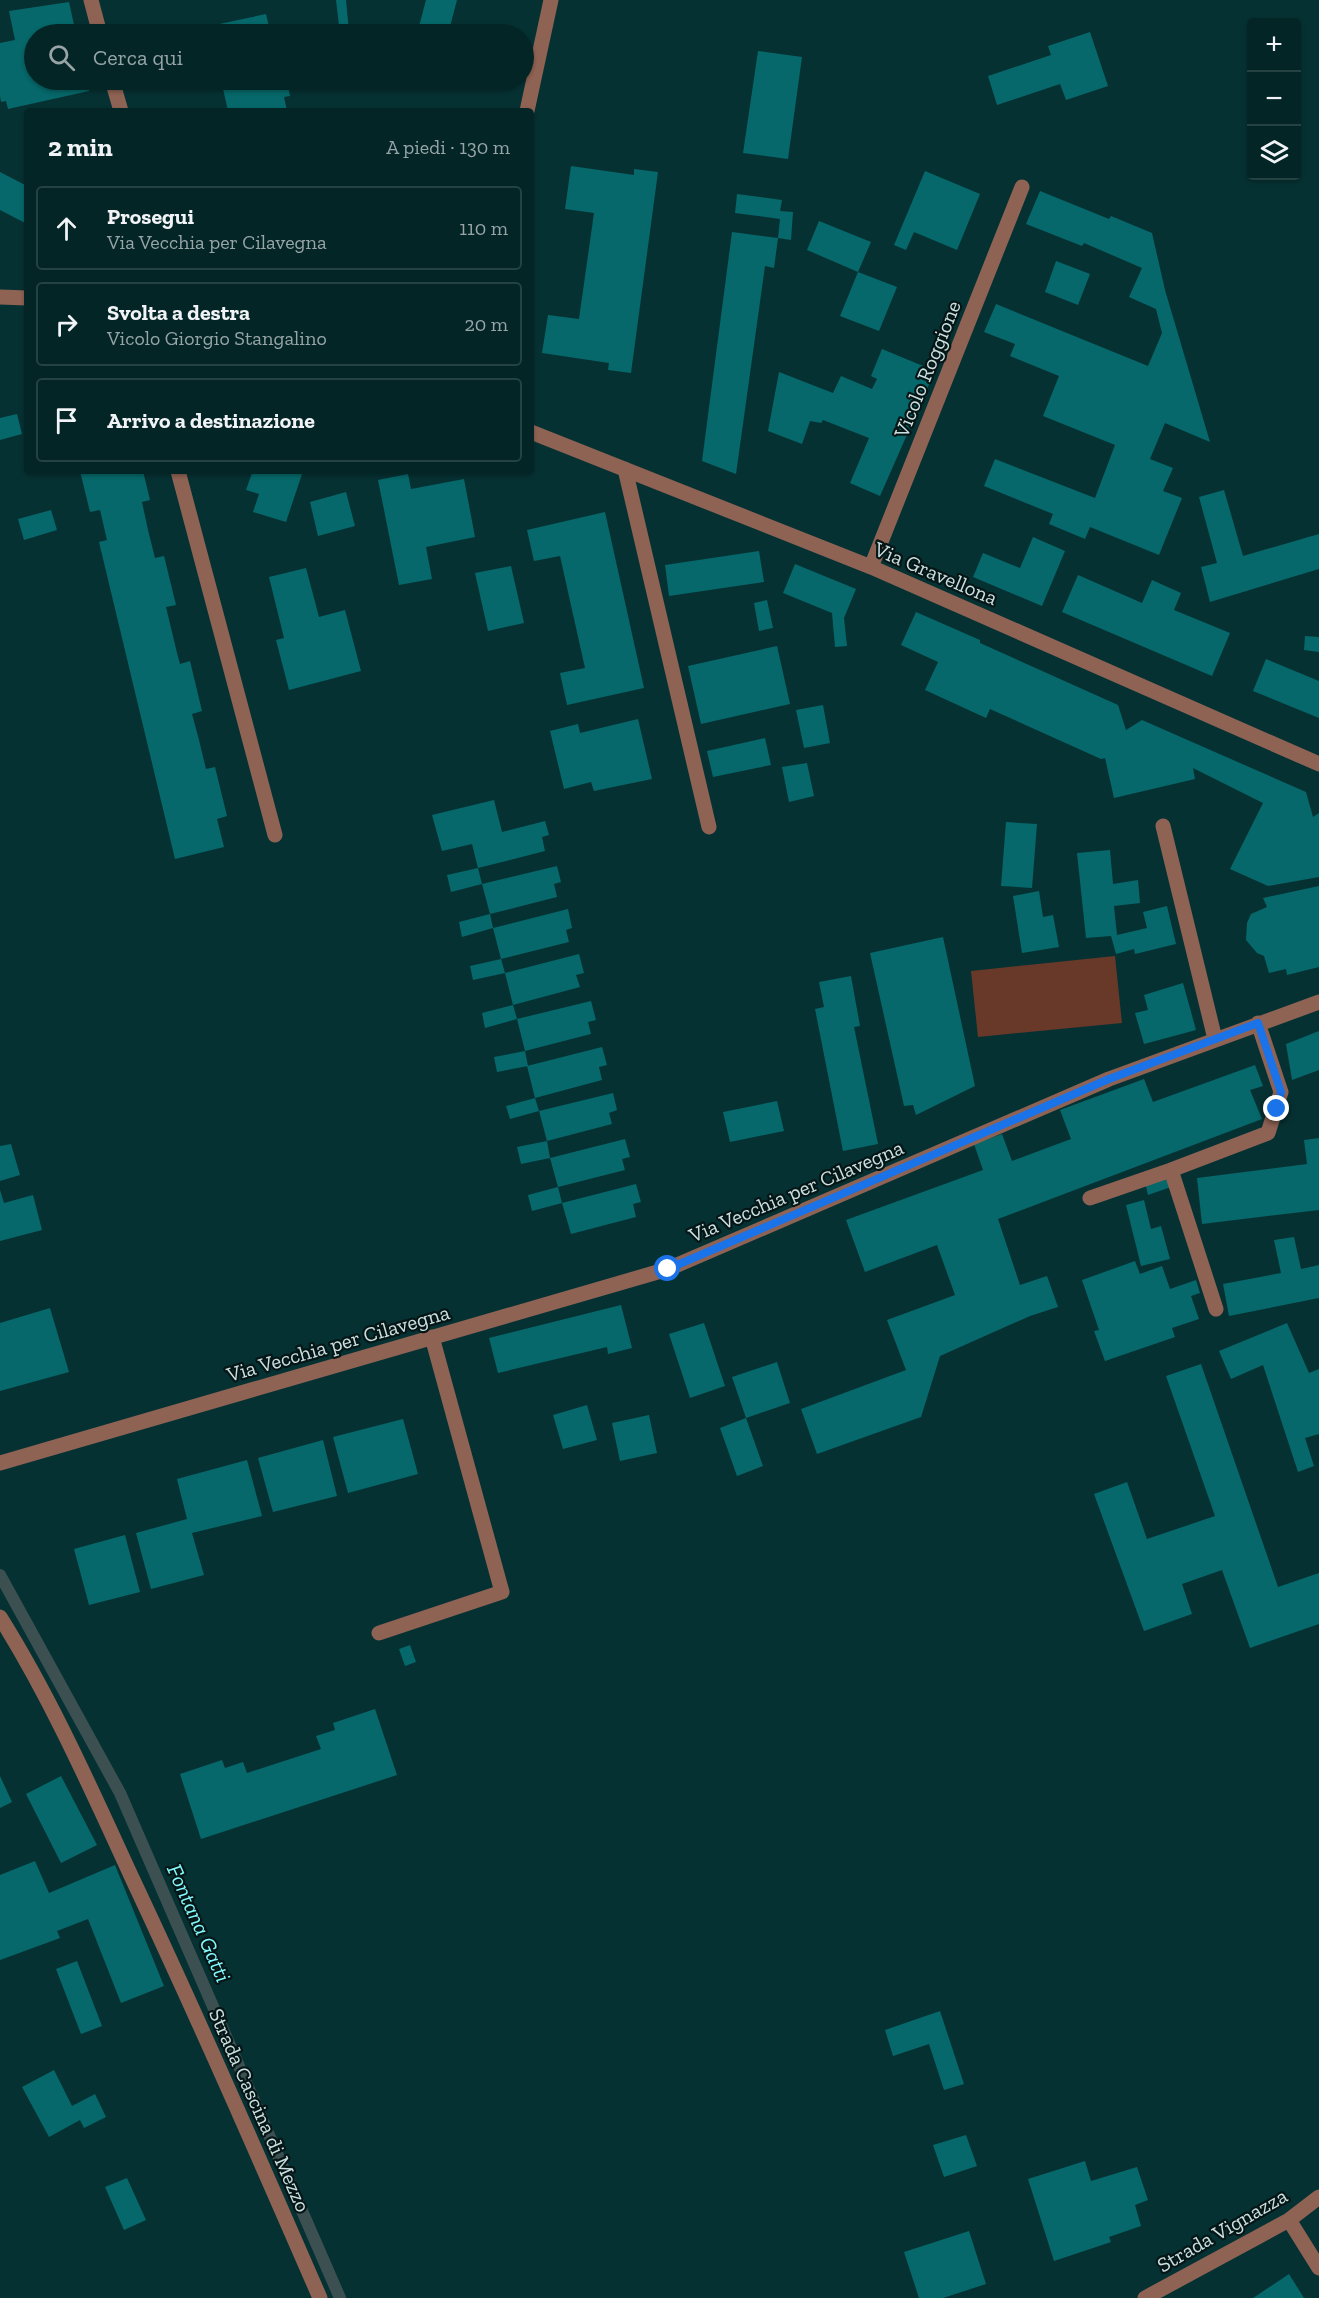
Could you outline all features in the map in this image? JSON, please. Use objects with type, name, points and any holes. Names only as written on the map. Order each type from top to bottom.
[{"type":"street","points":[[91,0],[97,24]]},
{"type":"street","points":[[534,79],[551,0]]},
{"type":"street","points":[[115,90],[120,108]]},
{"type":"street","points":[[528,108],[532,90]]},
{"type":"street","name":"Vicolo Roggione","points":[[871,567],[1022,187]]},
{"type":"street","points":[[0,297],[24,298]]},
{"type":"street","name":"Via Gravellona","points":[[534,433],[871,567],[1319,764]]},
{"type":"street","points":[[625,469],[709,827]]},
{"type":"street","points":[[179,474],[274,835]]},
{"type":"street","points":[[1163,826],[1215,1039]]},
{"type":"street","name":"Via Vecchia per Cilavegna","points":[[0,1462],[668,1269],[1109,1079],[1319,1002]]},
{"type":"street","points":[[1090,1198],[1268,1133],[1281,1092],[1258,1023]]},
{"type":"street","points":[[1171,1170],[1216,1308]]},
{"type":"street","points":[[379,1633],[502,1592],[432,1337]]},
{"type":"street","name":"Strada Cascina di Mezzo","points":[[0,1617],[26,1658],[108,1825],[204,2032],[320,2298]]},
{"type":"street","name":"Strada Vignazza","points":[[1145,2298],[1289,2220],[1319,2198]]},
{"type":"street","points":[[1289,2220],[1319,2268]]},
{"type":"shaded area","points":[[1115,956],[1122,1023],[978,1037],[971,971]]},
{"type":"building","points":[[336,0],[346,0],[348,24],[339,24]]},
{"type":"building","points":[[426,0],[457,0],[451,24],[420,24]]},
{"type":"building","points":[[69,2],[74,24],[24,24],[24,90],[89,91],[8,109],[6,101],[1,102],[0,43],[15,40],[9,11]]},
{"type":"building","points":[[266,14],[268,24],[219,24]]},
{"type":"building","points":[[1090,32],[1108,86],[1066,100],[1060,84],[997,105],[988,76],[1051,55],[1048,46]]},
{"type":"building","points":[[758,51],[802,57],[788,159],[743,153]]},
{"type":"building","points":[[223,90],[289,90],[290,96],[284,97],[286,108],[227,108]]},
{"type":"building","points":[[571,166],[634,175],[634,169],[658,172],[631,373],[608,370],[609,363],[542,353],[548,315],[579,319],[594,213],[565,209]]},
{"type":"building","points":[[925,171],[980,194],[957,250],[914,232],[906,250],[894,245]]},
{"type":"building","points":[[0,172],[24,184],[24,222],[0,210]]},
{"type":"building","points":[[1040,191],[1109,219],[1111,216],[1152,233],[1165,290],[1210,442],[1165,423],[1150,459],[1173,468],[1163,491],[1182,498],[1159,555],[1090,527],[1085,539],[1049,524],[1053,514],[984,486],[995,459],[1095,498],[1115,445],[1043,416],[1059,376],[1010,356],[1015,344],[984,332],[996,304],[1148,366],[1162,333],[1156,309],[1129,297],[1142,268],[1084,243],[1082,246],[1026,224]]},
{"type":"building","points":[[737,194],[782,200],[780,211],[793,212],[791,240],[778,238],[780,219],[735,213]]},
{"type":"building","points":[[819,221],[871,242],[858,272],[807,250]]},
{"type":"building","points":[[732,232],[778,238],[774,268],[765,266],[736,474],[702,461]]},
{"type":"building","points":[[1056,261],[1090,274],[1078,305],[1045,292]]},
{"type":"building","points":[[858,272],[897,287],[879,331],[840,316]]},
{"type":"building","points":[[882,349],[935,371],[880,496],[850,483],[869,438],[823,420],[821,423],[810,421],[802,444],[768,431],[779,372],[833,393],[841,376],[872,389],[877,379],[871,376]]},
{"type":"building","points":[[17,414],[22,434],[0,440],[0,418]]},
{"type":"building","points":[[81,474],[144,474],[150,500],[142,502],[148,530],[155,558],[164,556],[176,605],[166,607],[177,653],[180,664],[190,661],[202,711],[192,714],[206,769],[215,767],[227,816],[217,819],[224,847],[175,859],[99,542],[107,540],[100,510],[90,512]]},
{"type":"building","points":[[252,474],[302,474],[286,522],[253,512],[259,494],[246,490]]},
{"type":"building","points":[[408,474],[411,489],[464,479],[475,537],[426,547],[432,579],[399,585],[378,480]]},
{"type":"building","points":[[1224,490],[1243,556],[1319,534],[1319,569],[1210,602],[1201,567],[1217,563],[1199,497]]},
{"type":"building","points":[[346,492],[355,526],[318,536],[310,502]]},
{"type":"building","points":[[51,510],[57,530],[24,540],[18,519]]},
{"type":"building","points":[[605,512],[644,688],[567,705],[560,673],[585,668],[560,556],[534,561],[527,530]]},
{"type":"building","points":[[1033,537],[1065,551],[1042,606],[973,577],[983,553],[1020,568]]},
{"type":"building","points":[[759,551],[764,582],[669,596],[665,565]]},
{"type":"building","points":[[795,564],[856,589],[844,618],[847,646],[835,647],[832,613],[783,593]]},
{"type":"building","points":[[511,566],[524,623],[488,631],[475,573]]},
{"type":"building","points":[[306,568],[319,617],[345,610],[361,671],[289,690],[276,640],[284,638],[269,577]]},
{"type":"building","points":[[1078,575],[1142,603],[1152,580],[1181,593],[1174,610],[1230,633],[1212,676],[1062,612]]},
{"type":"building","points":[[767,600],[773,628],[759,631],[754,603]]},
{"type":"building","points":[[916,612],[1118,705],[1126,730],[1142,720],[1306,792],[1313,817],[1319,813],[1319,877],[1268,886],[1230,869],[1263,803],[1193,768],[1195,779],[1114,798],[1105,758],[1101,759],[990,709],[986,718],[925,690],[938,662],[901,645]]},
{"type":"building","points":[[1305,636],[1319,637],[1319,652],[1304,650]]},
{"type":"building","points":[[777,646],[790,704],[701,724],[688,666]]},
{"type":"building","points":[[1266,659],[1319,681],[1319,718],[1253,691]]},
{"type":"building","points":[[823,705],[830,743],[804,748],[796,710]]},
{"type":"building","points":[[638,719],[652,779],[594,791],[591,782],[564,789],[550,731],[578,724],[580,733]]},
{"type":"building","points":[[765,738],[771,765],[713,777],[707,751]]},
{"type":"building","points":[[807,763],[814,796],[789,802],[782,767]]},
{"type":"building","points":[[494,800],[502,832],[545,821],[549,835],[542,837],[545,851],[478,868],[472,844],[442,851],[432,815]]},
{"type":"building","points":[[1006,822],[1037,824],[1032,888],[1001,886]]},
{"type":"building","points":[[1110,850],[1113,884],[1138,880],[1140,903],[1114,906],[1117,935],[1147,928],[1143,912],[1167,906],[1176,944],[1135,954],[1134,949],[1116,954],[1111,936],[1086,938],[1077,853]]},
{"type":"building","points":[[557,866],[561,882],[554,884],[557,897],[490,914],[482,884]]},
{"type":"building","points":[[478,868],[482,884],[451,892],[447,875]]},
{"type":"building","points":[[1319,886],[1319,967],[1287,975],[1286,969],[1269,973],[1264,956],[1257,953],[1246,940],[1247,923],[1251,914],[1267,907],[1263,898]]},
{"type":"building","points":[[1039,891],[1043,917],[1053,915],[1059,947],[1022,953],[1013,896]]},
{"type":"building","points":[[568,909],[572,928],[566,930],[569,942],[501,959],[493,928]]},
{"type":"building","points":[[490,914],[493,928],[462,937],[459,922]]},
{"type":"building","points":[[943,937],[975,1086],[916,1115],[913,1105],[904,1106],[870,953]]},
{"type":"building","points":[[579,954],[584,973],[576,975],[580,987],[513,1005],[505,973]]},
{"type":"building","points":[[501,959],[505,973],[473,980],[470,966]]},
{"type":"building","points":[[851,976],[860,1026],[854,1027],[878,1144],[843,1151],[815,1009],[824,1007],[819,982]]},
{"type":"building","points":[[1183,983],[1196,1030],[1144,1044],[1135,1013],[1148,1010],[1144,995]]},
{"type":"building","points":[[591,1001],[596,1020],[588,1022],[591,1034],[525,1051],[517,1019]]},
{"type":"building","points":[[513,1005],[517,1019],[485,1028],[482,1013]]},
{"type":"building","points":[[1319,1031],[1319,1070],[1292,1080],[1286,1044]]},
{"type":"building","points":[[602,1047],[607,1065],[599,1067],[602,1080],[535,1098],[527,1066]]},
{"type":"building","points":[[525,1051],[528,1066],[497,1072],[494,1057]]},
{"type":"building","points":[[1255,1065],[1263,1086],[1250,1090],[1262,1119],[998,1219],[1020,1285],[1047,1276],[1058,1307],[1030,1316],[940,1356],[921,1417],[817,1454],[801,1409],[906,1370],[887,1320],[955,1295],[937,1245],[865,1272],[846,1220],[983,1170],[974,1144],[1002,1134],[1012,1161],[1071,1139],[1060,1110],[1144,1079],[1153,1102]]},
{"type":"building","points":[[613,1093],[617,1110],[609,1113],[612,1124],[547,1141],[539,1111]]},
{"type":"building","points":[[535,1098],[539,1111],[510,1119],[506,1106]]},
{"type":"building","points":[[777,1101],[784,1131],[730,1142],[723,1112]]},
{"type":"building","points":[[1319,1138],[1319,1210],[1202,1224],[1197,1178],[1307,1164],[1304,1140]]},
{"type":"building","points":[[625,1139],[630,1157],[622,1159],[625,1170],[558,1187],[550,1158]]},
{"type":"building","points":[[547,1141],[550,1158],[521,1164],[517,1147]]},
{"type":"building","points":[[11,1144],[20,1175],[0,1181],[0,1146]]},
{"type":"building","points":[[1167,1175],[1171,1187],[1148,1195],[1145,1182]]},
{"type":"building","points":[[636,1184],[641,1202],[633,1204],[636,1217],[571,1234],[562,1203]]},
{"type":"building","points":[[558,1187],[562,1203],[532,1211],[528,1195]]},
{"type":"building","points":[[0,1190],[4,1203],[33,1195],[42,1230],[0,1241]]},
{"type":"building","points":[[1144,1200],[1151,1229],[1161,1226],[1170,1259],[1141,1266],[1126,1205]]},
{"type":"building","points":[[1294,1237],[1301,1269],[1319,1265],[1319,1298],[1229,1316],[1223,1284],[1281,1273],[1274,1240]]},
{"type":"building","points":[[1135,1261],[1140,1274],[1162,1266],[1170,1289],[1196,1280],[1200,1293],[1191,1296],[1199,1319],[1172,1328],[1175,1337],[1105,1361],[1094,1331],[1099,1330],[1082,1280]]},
{"type":"building","points":[[621,1305],[632,1348],[608,1354],[607,1347],[498,1373],[489,1338]]},
{"type":"building","points":[[50,1308],[69,1372],[0,1391],[0,1323]]},
{"type":"building","points":[[704,1323],[725,1386],[690,1398],[669,1334]]},
{"type":"building","points":[[1287,1323],[1309,1373],[1319,1369],[1319,1434],[1305,1438],[1314,1466],[1298,1472],[1263,1365],[1231,1379],[1219,1351]]},
{"type":"building","points":[[777,1362],[790,1403],[746,1418],[732,1377]]},
{"type":"building","points":[[1201,1364],[1278,1587],[1319,1573],[1319,1624],[1250,1648],[1222,1570],[1182,1584],[1192,1614],[1144,1631],[1094,1494],[1127,1482],[1147,1539],[1215,1516],[1166,1376]]},
{"type":"building","points":[[587,1405],[597,1440],[563,1449],[553,1415]]},
{"type":"building","points":[[649,1415],[657,1453],[620,1461],[612,1423]]},
{"type":"building","points":[[746,1418],[763,1466],[737,1476],[720,1428]]},
{"type":"building","points":[[403,1419],[418,1474],[348,1493],[333,1437]]},
{"type":"building","points":[[323,1440],[337,1496],[273,1512],[258,1458]]},
{"type":"building","points":[[247,1460],[262,1516],[192,1533],[204,1575],[151,1589],[136,1533],[187,1519],[177,1479]]},
{"type":"building","points":[[125,1535],[140,1592],[89,1605],[74,1549]]},
{"type":"building","points":[[410,1645],[416,1662],[405,1666],[399,1649]]},
{"type":"building","points":[[375,1709],[397,1775],[201,1839],[180,1774],[222,1760],[225,1768],[243,1762],[247,1773],[321,1749],[316,1736],[335,1730],[333,1723]]},
{"type":"building","points":[[0,1776],[12,1802],[0,1808]]},
{"type":"building","points":[[61,1776],[97,1845],[61,1863],[26,1794]]},
{"type":"building","points":[[35,1861],[49,1893],[115,1865],[164,1986],[121,2003],[88,1919],[57,1931],[60,1938],[0,1960],[0,1875]]},
{"type":"building","points":[[77,1961],[102,2026],[81,2034],[56,1969]]},
{"type":"building","points":[[940,2011],[964,2084],[944,2090],[929,2044],[893,2056],[885,2030]]},
{"type":"building","points":[[54,2070],[72,2106],[95,2094],[106,2117],[84,2128],[80,2120],[49,2137],[22,2087]]},
{"type":"building","points":[[966,2135],[977,2166],[944,2177],[933,2145]]},
{"type":"building","points":[[1085,2161],[1091,2181],[1137,2167],[1148,2200],[1135,2205],[1141,2226],[1109,2237],[1111,2242],[1054,2261],[1028,2179]]},
{"type":"building","points":[[127,2178],[146,2220],[124,2230],[105,2187]]},
{"type":"building","points":[[969,2231],[986,2284],[943,2298],[919,2298],[904,2252]]},
{"type":"building","points":[[1289,2274],[1304,2298],[1253,2298]]},
{"type":"waterway","name":"Fontana Gatti","points":[[0,1575],[120,1793],[340,2298]]},
{"type":"route","points":[[668,1269],[1109,1079],[1258,1023],[1281,1092],[1277,1109]]}]
